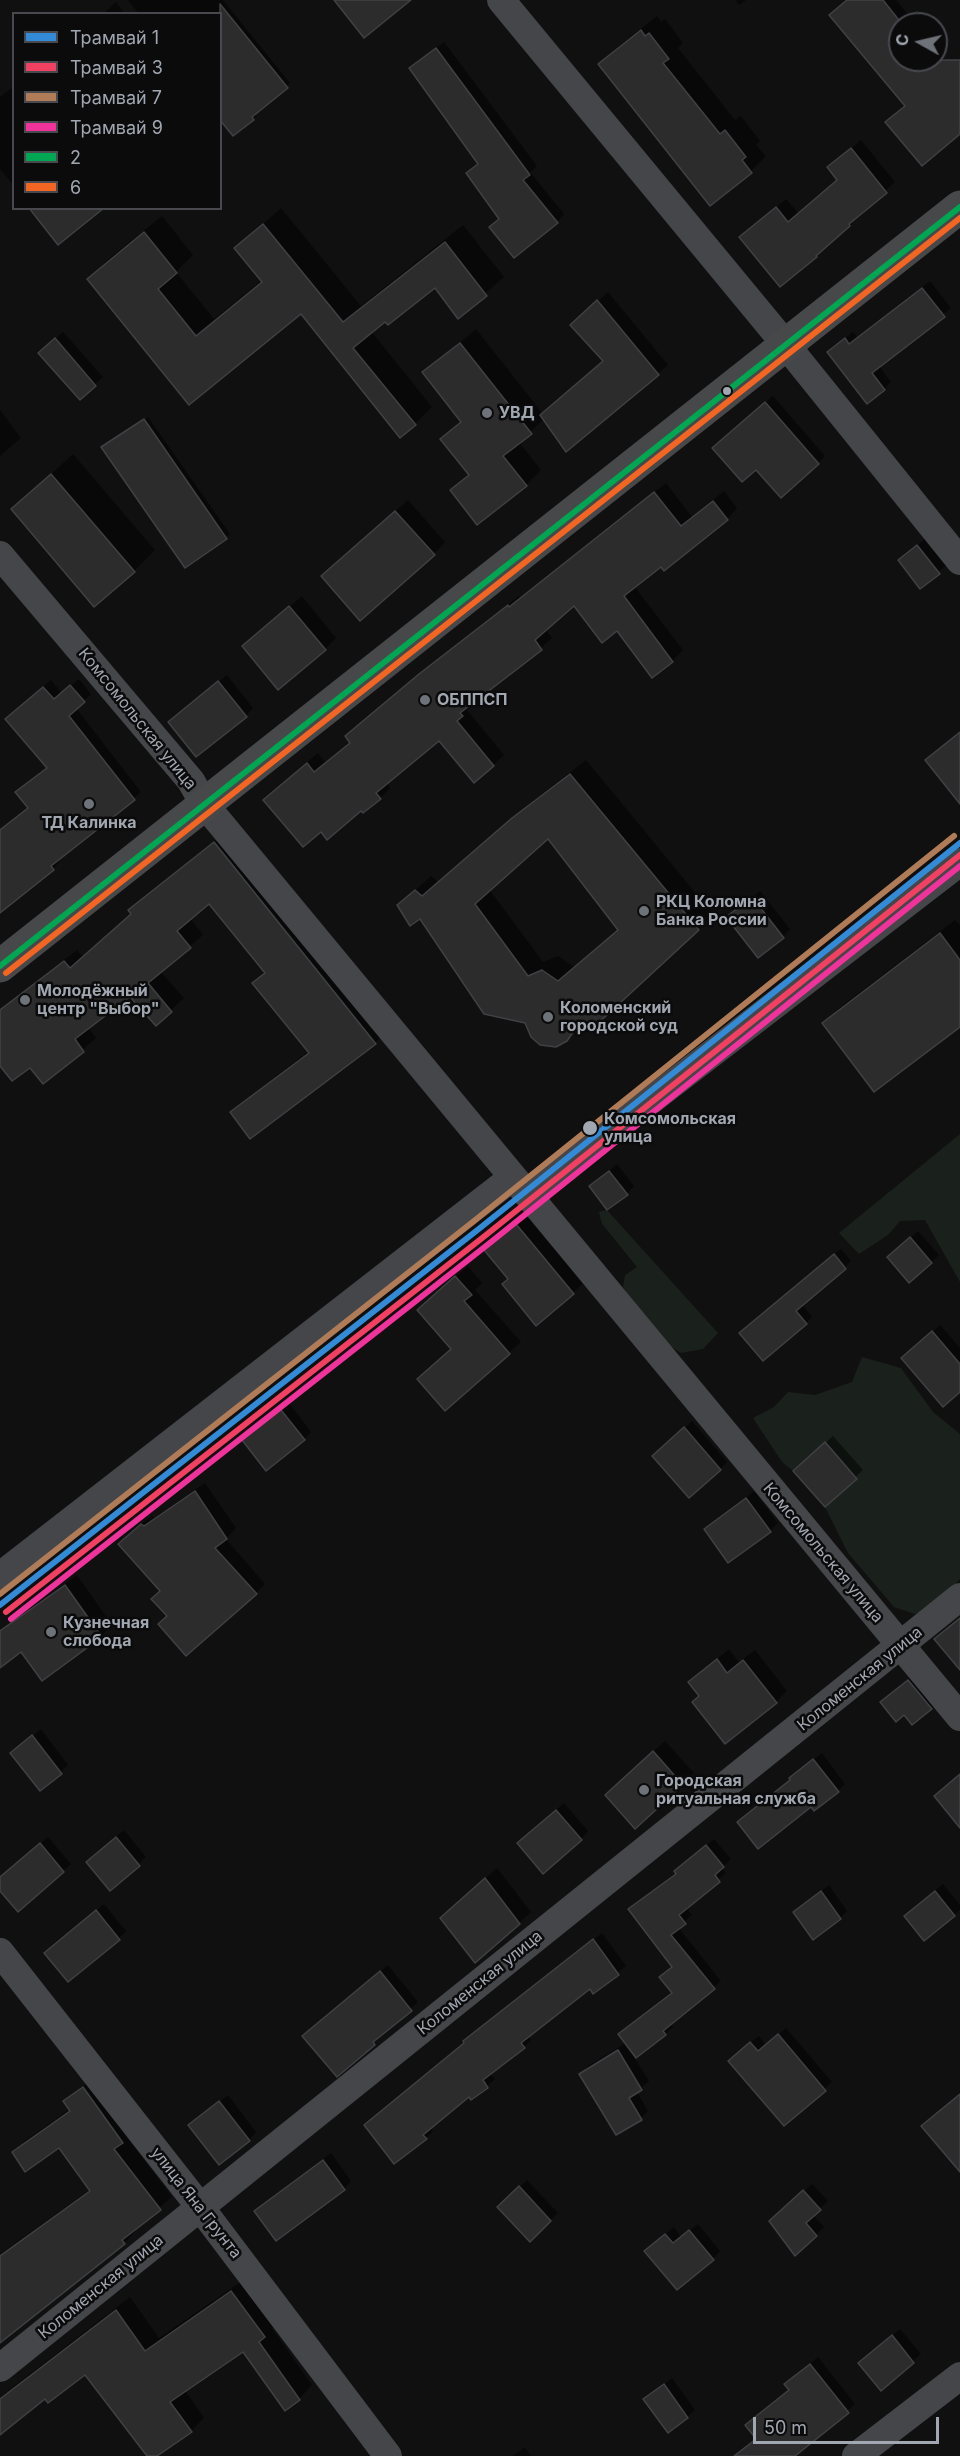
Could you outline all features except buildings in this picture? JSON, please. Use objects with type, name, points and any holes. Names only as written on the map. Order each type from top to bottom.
[{"type":"main road","points":[[0,966],[960,207]]},
{"type":"street","points":[[501,0],[786,345],[960,561]]},
{"type":"street","name":"Комсомольская улица","points":[[0,555],[191,781],[204,804],[960,1717]]},
{"type":"street","points":[[0,1576],[520,1186],[960,862]]},
{"type":"street","name":"Коломенская улица","points":[[0,2368],[901,1647],[960,1597]]},
{"type":"street","name":"улица Яна Грунта","points":[[0,1952],[200,2207],[388,2456]]},
{"type":"street","points":[[856,2456],[960,2376]]},
{"type":"shaded area","points":[[960,1134],[960,1282],[925,1220],[900,1221],[888,1235],[859,1254],[839,1233]]},
{"type":"shaded area","points":[[607,1210],[718,1333],[703,1349],[681,1353],[661,1340],[623,1287],[625,1275],[637,1267],[602,1224],[599,1212]]},
{"type":"shaded area","points":[[862,1357],[901,1368],[933,1412],[960,1434],[960,1579],[934,1608],[915,1614],[894,1607],[848,1553],[825,1507],[857,1478],[825,1443],[793,1471],[782,1462],[753,1418],[774,1407],[788,1392],[815,1395],[852,1382]]},
{"type":"tram line","name":"7","points":[[0,1594],[474,1221],[954,836]]},
{"type":"tram line","name":"1","points":[[0,1605],[480,1228],[960,843]]},
{"type":"tram line","name":"3","points":[[6,1612],[486,1235],[960,855]]},
{"type":"tram line","name":"9","points":[[11,1619],[491,1242],[960,866]]},
{"type":"transit line","name":"2","points":[[0,966],[960,207]]},
{"type":"transit line","name":"6","points":[[6,973],[960,218]]},
{"type":"place","name":"УВД","points":[[487,413]]},
{"type":"place","name":"ОБППСП","points":[[425,700]]},
{"type":"place","name":"ТД Калинка","points":[[89,804]]},
{"type":"place","name":"РКЦ Коломна Банка России","points":[[644,911]]},
{"type":"place","name":"Молодёжный центр \"Выбор\"","points":[[25,1000]]},
{"type":"place","name":"Коломенский городской суд","points":[[548,1017]]},
{"type":"place","name":"Комсомольская улица","points":[[590,1128]]},
{"type":"place","name":"Кузнечная слобода","points":[[51,1632]]},
{"type":"place","name":"Городская ритуальная служба","points":[[644,1790]]}]
